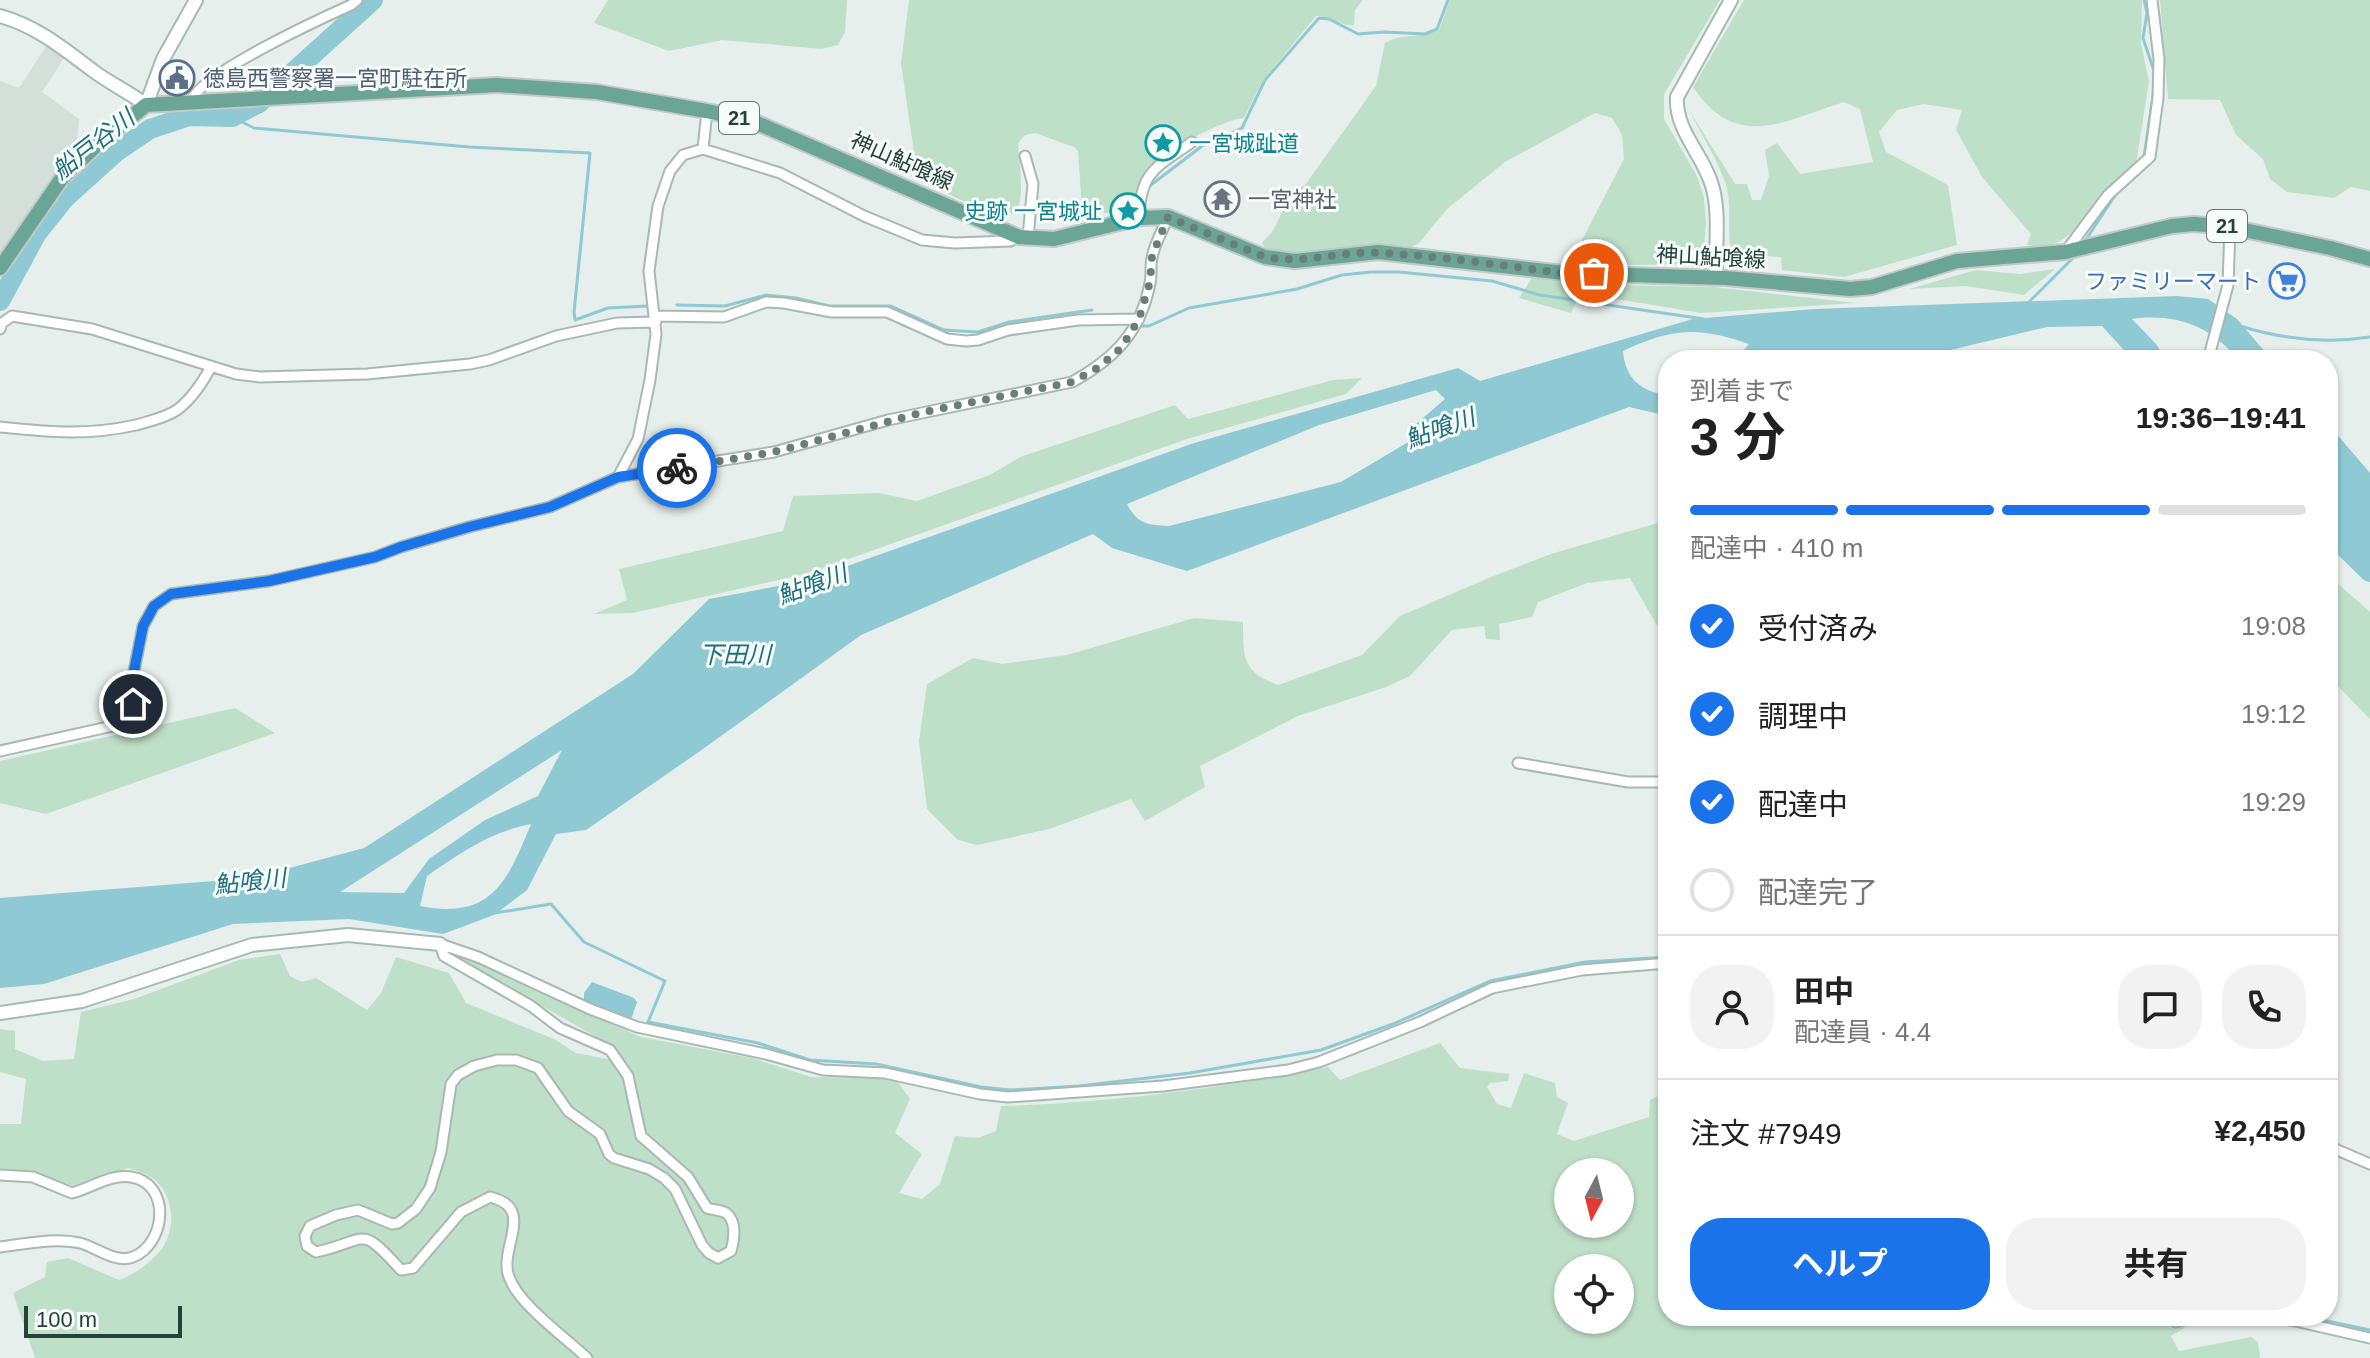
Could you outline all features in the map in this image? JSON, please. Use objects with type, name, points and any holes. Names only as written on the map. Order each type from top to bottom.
[{"type":"main road","name":"神山鮎喰線","points":[[146,105],[497,85],[597,92],[707,111],[768,127],[1024,237],[1054,239],[1139,218],[1168,217],[1277,260],[1295,261],[1378,252],[1564,273],[1716,277],[1850,289],[1872,287],[1957,261],[2074,250],[2172,226],[2194,224],[2230,227],[2370,259]]},
{"type":"main road","points":[[0,268],[62,178],[146,105]]},
{"type":"street","points":[[0,16],[23,22],[69,50],[94,72],[146,105],[163,59],[196,0]]},
{"type":"street","points":[[191,101],[194,92],[214,78],[298,28],[357,0]]},
{"type":"street","points":[[1716,277],[1714,192],[1699,156],[1678,121],[1676,110],[1677,97],[1731,0]]},
{"type":"street","points":[[2074,250],[2108,195],[2150,157],[2158,98],[2158,30],[2152,0]]},
{"type":"street","points":[[703,149],[707,111]]},
{"type":"street","points":[[1139,218],[1142,186],[1153,170],[1192,142]]},
{"type":"street","points":[[618,477],[638,439],[650,380],[655,319],[649,271],[658,206],[670,171],[683,155],[703,149],[780,173],[864,216],[922,240],[955,243],[1010,241],[1024,237],[1033,184],[1025,156]]},
{"type":"street","points":[[0,751],[135,721],[131,686],[143,626],[154,606],[171,594],[269,581],[375,557],[469,527],[550,507],[618,477],[774,452],[924,412],[1072,382],[1099,367],[1121,348],[1139,319],[1150,282],[1152,256],[1168,217]]},
{"type":"street","points":[[2211,350],[2228,285],[2230,227]]},
{"type":"street","points":[[0,329],[2,323],[12,316],[72,325],[236,374],[260,377],[367,374],[470,364],[556,336],[617,323],[724,317],[766,302],[832,312],[887,312],[947,339],[966,341],[1008,330],[1078,320],[1139,319]]},
{"type":"street","points":[[0,427],[73,434],[115,430],[153,421],[174,412],[190,399],[211,367]]},
{"type":"street","points":[[1518,763],[1628,782],[1658,782]]},
{"type":"street","points":[[0,1013],[82,1001],[252,945],[348,935],[440,944],[478,957],[590,1009],[637,1027],[766,1054],[823,1070],[885,1073],[980,1094],[1008,1097],[1163,1086],[1288,1070],[1319,1062],[1420,1022],[1492,988],[1582,970],[1658,964]]},
{"type":"street","points":[[440,944],[444,956],[531,1006],[560,1028],[610,1050],[628,1076],[641,1136],[688,1177],[707,1208],[730,1216],[734,1228],[731,1251],[718,1258],[709,1253],[675,1189],[649,1169],[609,1154],[600,1134],[568,1111],[538,1068],[516,1060],[497,1060],[474,1066],[458,1075],[451,1084],[441,1152],[430,1188],[416,1209],[392,1224],[358,1210],[336,1215],[310,1226],[305,1236],[307,1246],[316,1252],[363,1237],[375,1242],[401,1270],[407,1270],[413,1268],[461,1212],[490,1197],[501,1200],[509,1205],[513,1215],[514,1231],[508,1250],[507,1273],[513,1286],[536,1314],[587,1358]]},
{"type":"street","points":[[2338,1150],[2370,1164]]},
{"type":"street","points":[[0,1175],[33,1177],[72,1193],[110,1179],[135,1178],[150,1188],[160,1209],[161,1221],[157,1235],[149,1246],[132,1258],[119,1258],[81,1243],[53,1241],[0,1247]]},
{"type":"street","points":[[2317,1326],[2370,1338]]},
{"type":"shaded area","points":[[49,42],[66,55],[42,92],[79,119],[77,141],[0,254],[0,81],[19,88]]},
{"type":"green space","points":[[608,0],[847,0],[845,32],[838,45],[822,49],[722,40],[669,51],[594,23]]},
{"type":"green space","points":[[909,0],[1363,0],[1355,10],[1354,25],[1316,16],[1263,80],[1244,118],[1203,133],[1173,150],[1149,170],[1139,187],[1134,211],[1125,216],[1082,209],[1078,151],[1035,133],[1025,135],[1018,143],[1021,196],[1017,209],[1000,218],[918,180],[901,63]]},
{"type":"green space","points":[[1450,0],[1720,0],[1664,94],[1664,119],[1697,176],[1704,198],[1704,248],[1692,264],[1591,263],[1578,252],[1624,159],[1622,135],[1612,118],[1595,113],[1505,162],[1447,209],[1419,243],[1409,248],[1376,245],[1283,254],[1265,248],[1262,243],[1274,229],[1290,198],[1305,185],[1376,86],[1385,43],[1439,30]]},
{"type":"green space","points":[[1744,0],[2142,0],[2141,44],[2149,81],[2136,164],[2105,190],[2063,239],[2042,246],[2027,245],[2031,234],[1982,177],[1956,130],[1962,110],[1924,104],[1897,110],[1879,132],[1886,152],[1948,185],[1957,245],[1844,277],[1782,270],[1781,257],[1752,255],[1751,267],[1737,267],[1730,248],[1726,185],[1689,110],[1735,184],[1747,184],[1752,200],[1761,200],[1769,176],[1765,150],[1777,143],[1800,174],[1873,162],[1860,109],[1844,102],[1781,123],[1744,125],[1727,119],[1710,107],[1693,87]]},
{"type":"green space","points":[[2160,0],[2370,0],[2370,191],[2351,187],[2334,198],[2287,192],[2270,179],[2263,159],[2236,135],[2220,100],[2168,99]]},
{"type":"green space","points":[[2055,269],[2024,295],[1966,286],[1909,289],[1976,270],[2020,274]]},
{"type":"green space","points":[[1532,278],[1573,284],[1714,287],[1856,303],[1701,313],[1581,293],[1571,313],[1519,298]]},
{"type":"green space","points":[[1362,378],[1346,394],[1187,439],[809,573],[633,613],[594,614],[627,600],[619,569],[783,531],[793,496],[879,493],[917,501],[990,475],[1020,457],[1175,405],[1188,419],[1333,380]]},
{"type":"green space","points":[[1658,523],[1658,626],[1630,578],[1587,583],[1538,602],[1532,617],[1499,624],[1500,640],[1486,639],[1484,626],[1452,630],[1410,676],[1298,716],[1200,766],[1205,787],[1145,821],[1131,799],[1049,829],[977,845],[958,840],[927,809],[919,741],[927,684],[973,658],[1002,664],[1067,655],[1194,618],[1243,622],[1247,662],[1257,675],[1278,685],[1362,655],[1400,616],[1551,554]]},
{"type":"green space","points":[[2338,584],[2370,612],[2370,719],[2338,686]]},
{"type":"green space","points":[[235,708],[275,733],[46,814],[0,803],[0,761]]},
{"type":"green space","points":[[280,954],[290,976],[302,982],[316,978],[367,1010],[381,993],[396,957],[449,973],[466,1003],[554,1039],[576,1053],[612,1060],[621,1055],[607,1043],[456,957],[457,954],[641,1037],[752,1058],[811,1077],[897,1081],[910,1099],[895,1133],[922,1154],[899,1193],[922,1199],[940,1184],[955,1136],[978,1138],[996,1131],[1001,1106],[1083,1102],[1165,1093],[1328,1067],[1340,1080],[1440,1043],[1460,1068],[1509,1074],[1508,1081],[1490,1083],[1487,1087],[1497,1104],[1511,1108],[1524,1073],[1555,1083],[1557,1097],[1568,1103],[1557,1134],[1574,1141],[1649,1117],[1650,1100],[1658,1096],[1658,1326],[2188,1326],[2171,1336],[2179,1351],[2251,1337],[2258,1342],[2260,1358],[35,1358],[13,1293],[45,1277],[47,1262],[68,1258],[119,1280],[131,1275],[160,1251],[171,1223],[169,1202],[159,1184],[149,1176],[128,1168],[74,1186],[30,1171],[0,1172],[0,1124],[21,1124],[26,1079],[0,1072],[0,1029],[15,1031],[15,1049],[43,1061],[74,1059],[81,1012],[134,999],[239,960]]},
{"type":"water","name":"下田川","points":[[2177,296],[2208,299],[2237,319],[2263,350],[2229,350],[2204,330],[2162,318],[2132,319],[2160,350],[2124,350],[2102,326],[2047,327],[1951,350],[1744,350],[1749,344],[1715,334],[1685,332],[1656,338],[1623,351],[1627,369],[1636,382],[1658,393],[1658,414],[1629,407],[1187,571],[1112,548],[1093,534],[861,635],[586,830],[556,834],[527,890],[494,915],[443,934],[349,919],[233,924],[44,984],[0,988],[0,898],[252,878],[364,848],[633,674],[709,599],[805,581],[1194,443],[1458,368],[1480,381],[1693,319],[1814,309]],"holes":[[[1436,390],[1445,399],[1409,430],[1415,438],[1341,482],[1169,526],[1144,522],[1135,516],[1127,504],[1319,425]],[[562,750],[538,796],[485,820],[429,859],[404,893],[340,892]],[[531,824],[514,863],[494,892],[480,902],[464,907],[444,909],[420,906],[427,876],[476,844]]]},
{"type":"water","points":[[2338,436],[2370,473],[2370,574],[2338,538]]},
{"type":"water","points":[[592,982],[634,998],[637,1002],[632,1017],[627,1020],[584,1002],[584,993]]},
{"type":"waterway","name":"船戸谷川","points":[[0,301],[37,233],[65,198],[116,152],[150,129],[189,116],[232,117],[259,103],[373,0]]},
{"type":"waterway","points":[[1147,188],[1202,146],[1242,128],[1265,80],[1319,18],[1329,19],[1358,34],[1425,34],[1437,29],[1448,0]]},
{"type":"waterway","points":[[2144,0],[2147,13],[2143,38],[2155,74]]},
{"type":"waterway","points":[[2144,157],[2154,89]]},
{"type":"waterway","points":[[232,117],[254,128],[469,147],[590,153],[575,320],[608,308],[648,306]]},
{"type":"waterway","points":[[2083,244],[2116,194]]},
{"type":"waterway","points":[[2029,302],[2077,254]]},
{"type":"waterway","points":[[1141,326],[1149,326],[1189,308],[1297,289],[1342,275],[1371,272],[1492,281],[1540,295],[1704,319]]},
{"type":"waterway","points":[[677,305],[725,306],[766,295],[829,306],[891,306],[944,330],[978,332],[1009,322],[1092,310]]},
{"type":"waterway","points":[[2240,326],[2304,339],[2370,337]]},
{"type":"waterway","name":"鮎喰川","points":[[2338,541],[2370,572]]},
{"type":"waterway","points":[[495,913],[551,904],[584,942],[665,981],[648,1022],[758,1043],[810,1060],[876,1064],[981,1087],[1010,1090],[1079,1086],[1190,1073],[1321,1050],[1393,1024],[1490,981],[1585,962],[1658,958]]},
{"type":"waterway","points":[[2338,1323],[2370,1330]]},
{"type":"way so far","points":[[677,468],[774,452],[888,420],[1072,382],[1099,367],[1121,348],[1139,319],[1150,282],[1152,256],[1168,217],[1277,260],[1295,261],[1378,252],[1564,273],[1594,273]]},
{"type":"place","name":"徳島西警察署一宮町駐在所","points":[[177,78]]},
{"type":"place","name":"一宮城趾道","points":[[1163,143]]},
{"type":"place","name":"一宮神社","points":[[1222,199]]},
{"type":"place","name":"史跡 一宮城址","points":[[1128,211]]},
{"type":"place","name":"ファミリーマート","points":[[2287,281]]},
{"type":"route","points":[[133,704],[131,686],[143,626],[154,606],[171,594],[269,581],[375,557],[469,527],[550,507],[618,477],[677,468]]}]
